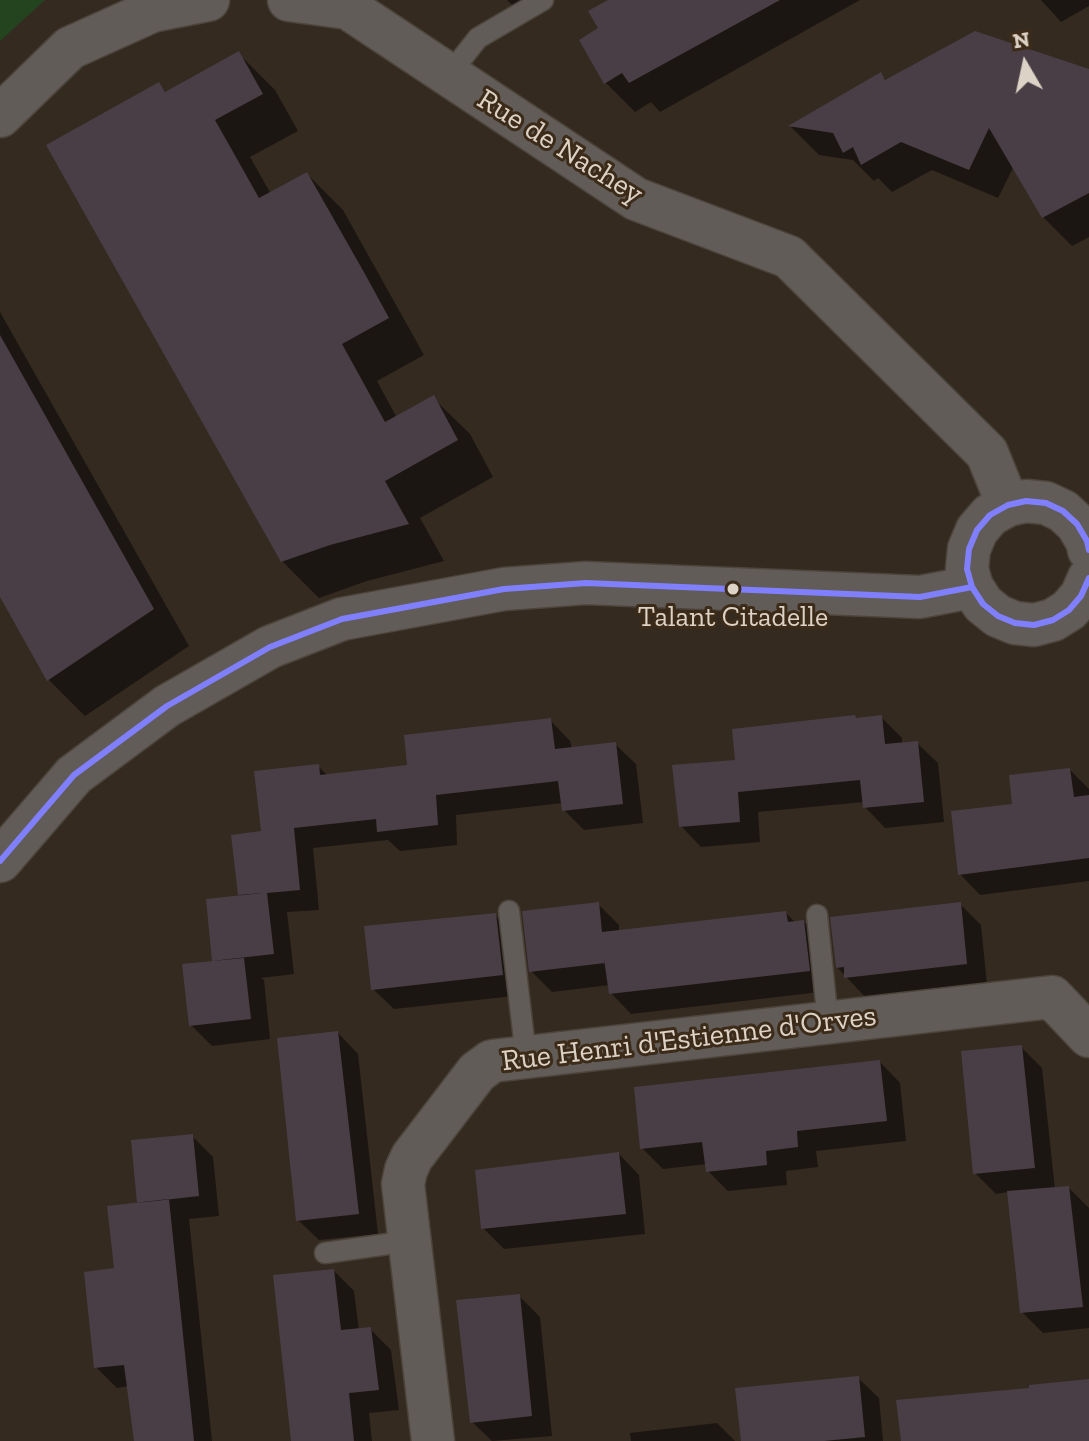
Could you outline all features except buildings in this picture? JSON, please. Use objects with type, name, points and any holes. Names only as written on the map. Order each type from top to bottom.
[{"type":"street","points":[[0,116],[70,48],[152,11],[208,0]]},
{"type":"street","name":"Rue de Nachey","points":[[289,0],[348,8],[636,199],[789,257],[987,453],[1008,505]]},
{"type":"street","points":[[1086,591],[1069,610],[1053,620],[1034,625],[1015,623],[998,616],[983,604],[972,587],[967,569],[969,549],[977,530],[990,515],[1008,505],[1026,501],[1046,503],[1063,511],[1077,524],[1089,550]]},
{"type":"street","points":[[0,861],[74,775],[167,706],[270,647],[342,619],[504,589],[586,583],[920,597],[972,587]]},
{"type":"street","name":"Rue Henri d'Estienne d'Orves","points":[[433,1441],[403,1184],[412,1157],[477,1072],[492,1061],[1052,997],[1089,1036]]},
{"type":"lane","points":[[448,76],[478,38],[543,0]]},
{"type":"lane","points":[[509,911],[526,1057]]},
{"type":"lane","points":[[817,915],[828,1022]]},
{"type":"lane","points":[[325,1253],[409,1241]]},
{"type":"green space","points":[[0,0],[45,0],[0,41]]},
{"type":"transit line","points":[[1089,550],[1077,524],[1063,511],[1046,503],[1026,501],[1008,505],[990,515],[977,530],[969,549],[967,569],[972,587],[983,604],[998,616],[1015,623],[1034,625],[1053,620],[1069,610],[1081,596],[1089,578]]},
{"type":"transit line","points":[[0,861],[74,775],[167,706],[270,647],[342,619],[504,589],[586,583],[920,597],[972,587]]},
{"type":"place","name":"Talant Citadelle","points":[[733,589]]}]
